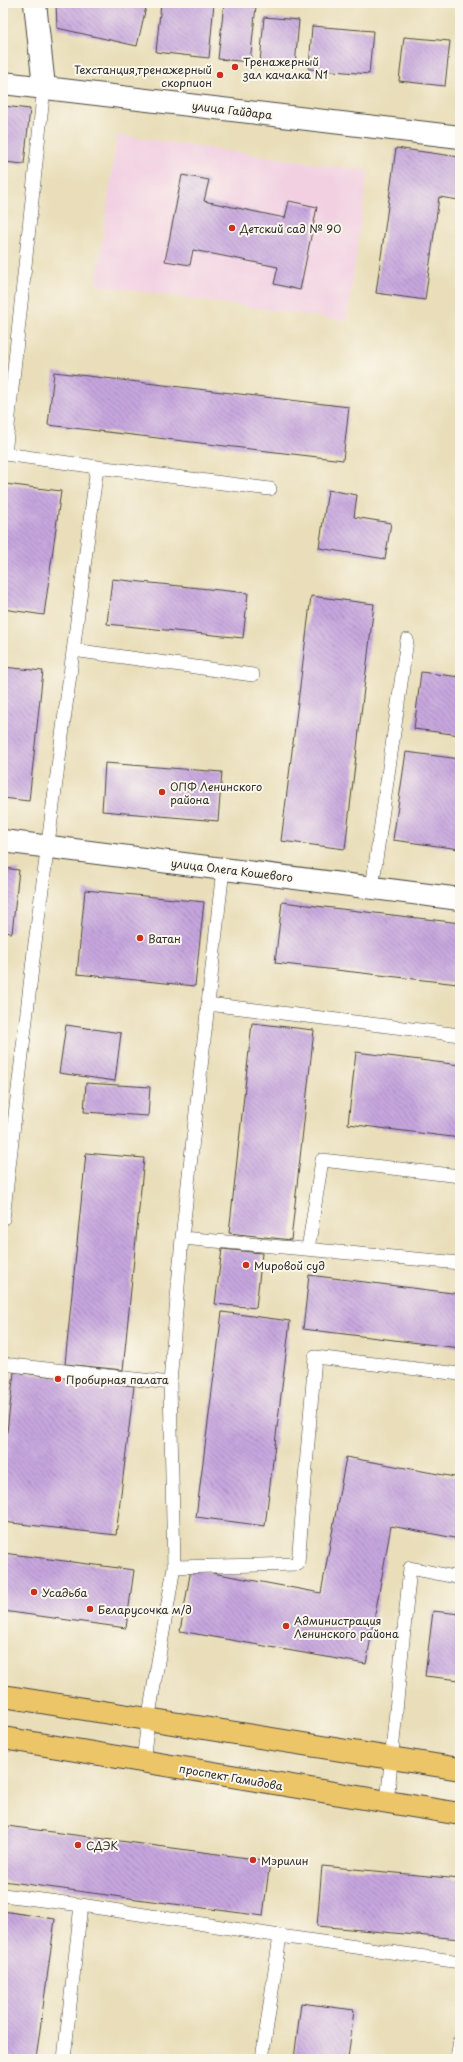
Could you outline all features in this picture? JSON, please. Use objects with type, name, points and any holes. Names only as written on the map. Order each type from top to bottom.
[{"type":"main road","points":[[3,1696],[148,1721],[460,1769]]},
{"type":"main road","name":"проспект Гамидова","points":[[3,1738],[460,1814]]},
{"type":"street","points":[[35,3],[44,87]]},
{"type":"street","name":"улица Гайдара","points":[[3,83],[460,137]]},
{"type":"street","name":"улица Олега Кошевого","points":[[3,841],[460,899]]},
{"type":"lane","points":[[44,87],[5,454],[270,489]]},
{"type":"lane","points":[[3,1219],[48,847],[97,467]]},
{"type":"lane","points":[[372,888],[407,640]]},
{"type":"lane","points":[[73,650],[253,675]]},
{"type":"lane","points":[[143,1761],[148,1721],[174,1566],[170,1383],[182,1238],[224,869]]},
{"type":"lane","points":[[208,1004],[460,1035]]},
{"type":"lane","points":[[308,1249],[322,1160],[460,1176]]},
{"type":"lane","points":[[182,1238],[460,1263]]},
{"type":"lane","points":[[174,1566],[298,1564],[315,1357],[460,1374]]},
{"type":"lane","points":[[3,1364],[170,1383]]},
{"type":"lane","points":[[387,1803],[410,1568],[460,1578]]},
{"type":"lane","points":[[3,1895],[81,1905],[460,1962]]},
{"type":"lane","points":[[64,2059],[81,1905]]},
{"type":"lane","points":[[262,2059],[280,1936]]},
{"type":"lane","points":[[457,2059],[460,2040]]},
{"type":"shaded area","name":"Детский сад № 90","points":[[117,135],[368,171],[347,321],[96,285]]},
{"type":"building","points":[[56,3],[147,3],[137,46],[57,28]]},
{"type":"building","points":[[161,3],[214,3],[209,58],[156,52]]},
{"type":"building","points":[[224,3],[256,6],[250,62],[218,59]]},
{"type":"building","points":[[264,17],[299,20],[295,66],[260,63]]},
{"type":"building","points":[[312,26],[373,31],[369,74],[309,69]]},
{"type":"building","points":[[404,37],[450,41],[445,86],[399,81]]},
{"type":"building","points":[[3,106],[30,109],[24,164],[3,162]]},
{"type":"building","points":[[396,148],[460,157],[459,200],[439,197],[425,300],[376,293]]},
{"type":"building","points":[[182,175],[209,180],[204,201],[285,218],[289,201],[317,207],[300,290],[274,284],[278,267],[193,250],[190,265],[165,261]]},
{"type":"building","points":[[54,372],[349,407],[343,460],[48,425]]},
{"type":"building","points":[[5,484],[61,491],[44,615],[3,609],[3,501]]},
{"type":"building","points":[[328,490],[357,495],[354,517],[391,523],[385,559],[319,548]]},
{"type":"building","points":[[112,579],[248,593],[243,638],[107,624]]},
{"type":"building","points":[[311,596],[374,604],[345,849],[281,841]]},
{"type":"building","points":[[3,667],[43,671],[29,801],[3,798]]},
{"type":"building","points":[[421,672],[460,677],[460,735],[414,729]]},
{"type":"building","points":[[406,752],[460,759],[460,849],[393,840]]},
{"type":"building","name":"ОПФ Ленинского района","points":[[105,763],[222,772],[218,821],[102,811]]},
{"type":"building","points":[[3,868],[19,870],[12,933],[3,932]]},
{"type":"building","name":"Ватан","points":[[85,890],[204,902],[195,986],[77,974]]},
{"type":"building","points":[[282,902],[460,923],[460,964],[458,984],[275,963]]},
{"type":"building","points":[[252,1023],[314,1030],[291,1240],[229,1233]]},
{"type":"building","points":[[66,1025],[121,1033],[115,1081],[59,1073]]},
{"type":"building","points":[[356,1052],[460,1065],[460,1138],[348,1124]]},
{"type":"building","points":[[86,1083],[150,1087],[148,1116],[84,1112]]},
{"type":"building","points":[[86,1153],[144,1158],[123,1370],[65,1364]]},
{"type":"building","points":[[222,1249],[262,1253],[256,1308],[215,1304]]},
{"type":"building","points":[[309,1275],[460,1294],[460,1348],[303,1329]]},
{"type":"building","points":[[222,1312],[290,1321],[265,1526],[196,1517]]},
{"type":"building","points":[[14,1372],[134,1386],[116,1535],[3,1522],[3,1465]]},
{"type":"building","points":[[346,1457],[460,1478],[460,1539],[391,1526],[366,1664],[180,1631],[191,1569],[321,1593]]},
{"type":"building","points":[[3,1553],[134,1570],[126,1628],[3,1611]]},
{"type":"building","points":[[433,1611],[460,1614],[460,1680],[425,1676]]},
{"type":"building","points":[[7,1826],[270,1861],[263,1916],[3,1881],[3,1855]]},
{"type":"building","points":[[322,1866],[460,1879],[460,1939],[317,1926]]},
{"type":"building","points":[[3,1911],[55,1919],[36,2059],[3,2059]]},
{"type":"building","points":[[301,2003],[354,2010],[348,2059],[294,2059]]},
{"type":"place","name":"Тренажерный зал качалка N1","points":[[235,67]]},
{"type":"place","name":"Техстанция,тренажерный скорпион","points":[[220,75]]},
{"type":"place","name":"Детский сад № 90","points":[[232,228]]},
{"type":"place","name":"ОПФ Ленинского района","points":[[162,792]]},
{"type":"place","name":"Ватан","points":[[140,938]]},
{"type":"place","name":"Мировой суд","points":[[246,1265]]},
{"type":"place","name":"Пробирная палата","points":[[58,1379]]},
{"type":"place","name":"Усадьба","points":[[34,1592]]},
{"type":"place","name":"Беларусочка м/д","points":[[90,1609]]},
{"type":"place","name":"Администрация Ленинского района","points":[[286,1626]]},
{"type":"place","name":"СДЭК","points":[[78,1845]]},
{"type":"place","name":"Мэрилин","points":[[253,1860]]}]
